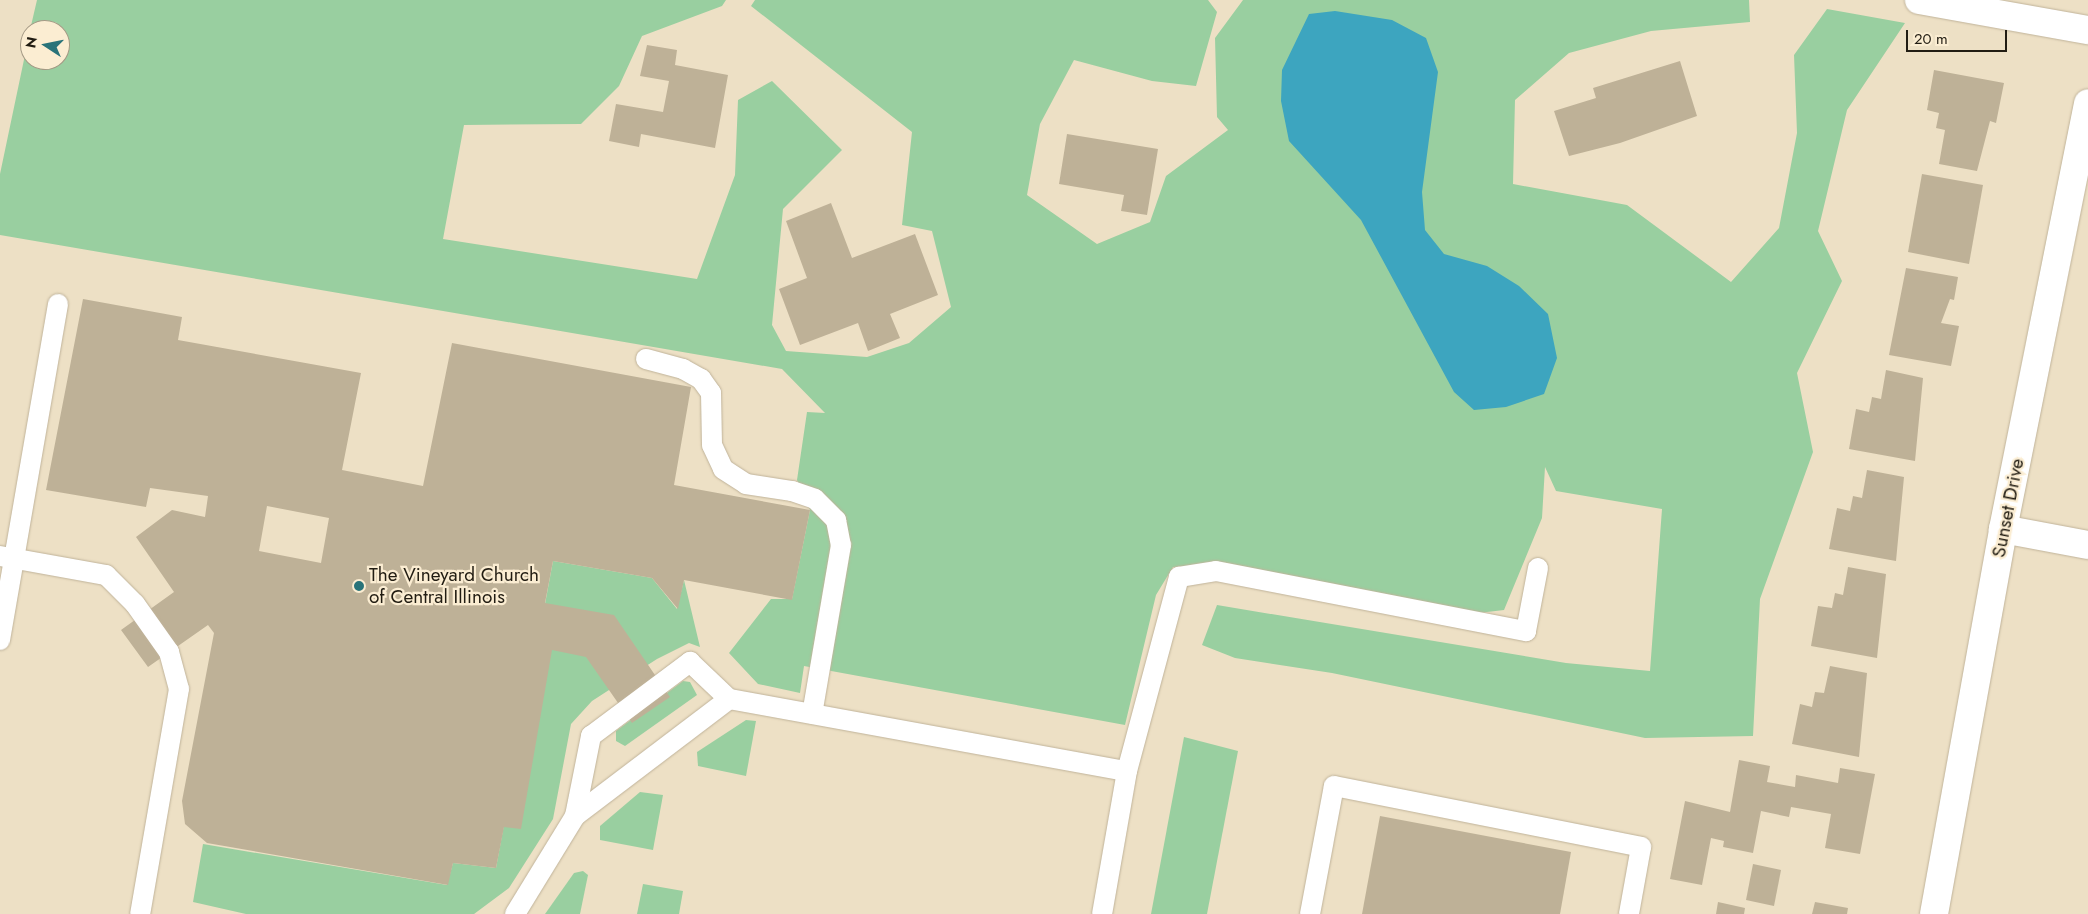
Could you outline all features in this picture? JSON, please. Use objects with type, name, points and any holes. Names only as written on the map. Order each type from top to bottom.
[{"type":"street","points":[[1919,0],[2088,30]]},
{"type":"street","name":"Sunset Drive","points":[[1934,914],[2003,529],[2088,103]]},
{"type":"street","points":[[2003,529],[2088,545]]},
{"type":"lane","points":[[0,640],[7,558],[58,304]]},
{"type":"lane","points":[[646,359],[683,369],[701,379],[711,392],[712,445],[723,469],[746,484],[792,490],[815,499],[836,520],[841,545],[812,714]]},
{"type":"lane","points":[[7,558],[106,575],[135,604],[169,652],[179,689],[140,914]]},
{"type":"lane","points":[[1102,914],[1127,771],[1179,577],[1216,571],[1526,632],[1538,568]]},
{"type":"lane","points":[[515,914],[574,816],[591,736],[690,662],[729,699],[1127,771]]},
{"type":"lane","points":[[574,816],[729,699]]},
{"type":"lane","points":[[1310,914],[1334,786],[1641,847],[1629,914]]},
{"type":"green space","points":[[37,0],[726,0],[722,6],[642,36],[619,86],[581,124],[464,125],[443,239],[697,279],[735,175],[738,100],[772,81],[842,150],[783,209],[772,325],[786,351],[867,357],[909,343],[951,307],[932,231],[902,225],[912,132],[751,6],[755,0],[1208,0],[1217,12],[1196,86],[1152,81],[1074,60],[1040,124],[1027,195],[1097,244],[1150,222],[1166,176],[1228,130],[1217,117],[1215,38],[1243,0],[1749,0],[1750,22],[1651,31],[1569,53],[1515,100],[1513,184],[1627,205],[1731,282],[1779,228],[1797,133],[1794,55],[1827,9],[1905,23],[1847,110],[1818,231],[1842,281],[1797,373],[1813,452],[1760,599],[1753,736],[1645,738],[1332,673],[1235,658],[1202,645],[1217,605],[1566,663],[1650,671],[1662,509],[1556,491],[1545,467],[1542,518],[1504,610],[1470,614],[1213,565],[1173,567],[1156,595],[1125,725],[804,666],[800,693],[758,684],[729,653],[771,599],[792,599],[810,510],[797,480],[807,412],[825,413],[782,369],[0,235],[0,174],[22,70],[70,70],[70,20],[32,20]]},
{"type":"green space","points":[[553,561],[652,578],[677,609],[684,580],[700,647],[689,643],[657,659],[592,701],[571,724],[553,819],[509,888],[474,914],[246,914],[193,902],[203,844],[447,885],[453,863],[496,868]]},
{"type":"green space","points":[[683,681],[690,682],[697,695],[625,746],[616,741],[616,731]]},
{"type":"green space","points":[[746,720],[756,721],[746,776],[698,766],[697,752]]},
{"type":"green space","points":[[1184,737],[1238,751],[1207,914],[1151,914]]},
{"type":"green space","points":[[640,792],[663,795],[653,850],[600,840],[600,826]]},
{"type":"green space","points":[[583,871],[588,875],[580,914],[545,914],[574,873]]},
{"type":"green space","points":[[643,884],[683,891],[679,914],[637,914]]},
{"type":"water","points":[[1335,11],[1392,20],[1426,38],[1438,72],[1422,192],[1425,230],[1444,254],[1487,266],[1519,286],[1548,314],[1557,358],[1544,394],[1506,407],[1474,410],[1454,392],[1361,220],[1289,141],[1281,101],[1282,70],[1309,14]]},
{"type":"building","points":[[647,45],[677,50],[675,65],[728,75],[715,148],[641,134],[639,147],[609,141],[616,104],[663,112],[669,81],[640,76]]},
{"type":"building","points":[[1680,61],[1697,116],[1620,143],[1569,156],[1554,111],[1596,98],[1593,88]]},
{"type":"building","points":[[1934,70],[2004,83],[1996,123],[1990,121],[1977,171],[1939,164],[1945,130],[1936,128],[1939,113],[1927,110]]},
{"type":"building","points":[[1067,134],[1158,149],[1147,215],[1121,211],[1124,195],[1059,184]]},
{"type":"building","points":[[1922,174],[1983,185],[1969,264],[1908,252]]},
{"type":"building","points":[[831,203],[852,258],[915,234],[938,295],[890,314],[900,338],[868,351],[858,323],[800,345],[779,289],[807,278],[786,221]]},
{"type":"building","points":[[1906,268],[1958,277],[1954,300],[1950,299],[1941,323],[1959,326],[1951,366],[1889,355]]},
{"type":"building","name":"The Vineyard Church of Central Illinois","points":[[83,299],[182,317],[178,340],[361,373],[342,470],[423,486],[452,343],[691,387],[674,485],[810,510],[792,600],[684,580],[678,609],[652,578],[553,561],[545,603],[614,615],[670,697],[632,723],[586,657],[552,650],[521,829],[504,827],[496,868],[453,863],[448,885],[207,843],[185,824],[182,801],[214,633],[208,625],[148,667],[121,630],[174,592],[136,537],[172,510],[205,517],[208,496],[150,488],[146,507],[46,490]],"holes":[[[267,506],[329,518],[321,563],[259,551]]]},
{"type":"building","points":[[1886,370],[1923,378],[1915,461],[1849,449],[1856,409],[1869,412],[1872,397],[1881,399]]},
{"type":"building","points":[[1867,470],[1904,477],[1896,561],[1829,549],[1837,508],[1850,511],[1853,496],[1862,498]]},
{"type":"building","points":[[1848,567],[1886,574],[1877,658],[1811,646],[1818,606],[1832,608],[1835,593],[1843,595]]},
{"type":"building","points":[[1830,666],[1867,673],[1859,757],[1792,744],[1800,704],[1812,707],[1815,692],[1824,693]]},
{"type":"building","points":[[1739,760],[1770,766],[1767,782],[1795,787],[1796,775],[1838,783],[1840,768],[1875,774],[1860,854],[1825,848],[1831,814],[1791,807],[1789,817],[1761,811],[1753,853],[1723,847],[1724,841],[1711,838],[1702,885],[1670,879],[1685,801],[1730,812]]},
{"type":"building","points":[[1380,816],[1571,852],[1560,914],[1362,914]]},
{"type":"building","points":[[1753,864],[1781,870],[1774,906],[1746,900]]},
{"type":"building","points":[[1718,902],[1745,908],[1744,914],[1716,914]]},
{"type":"building","points":[[1815,902],[1848,908],[1847,914],[1812,914]]},
{"type":"place","name":"The Vineyard Church of Central Illinois","points":[[359,586]]}]
